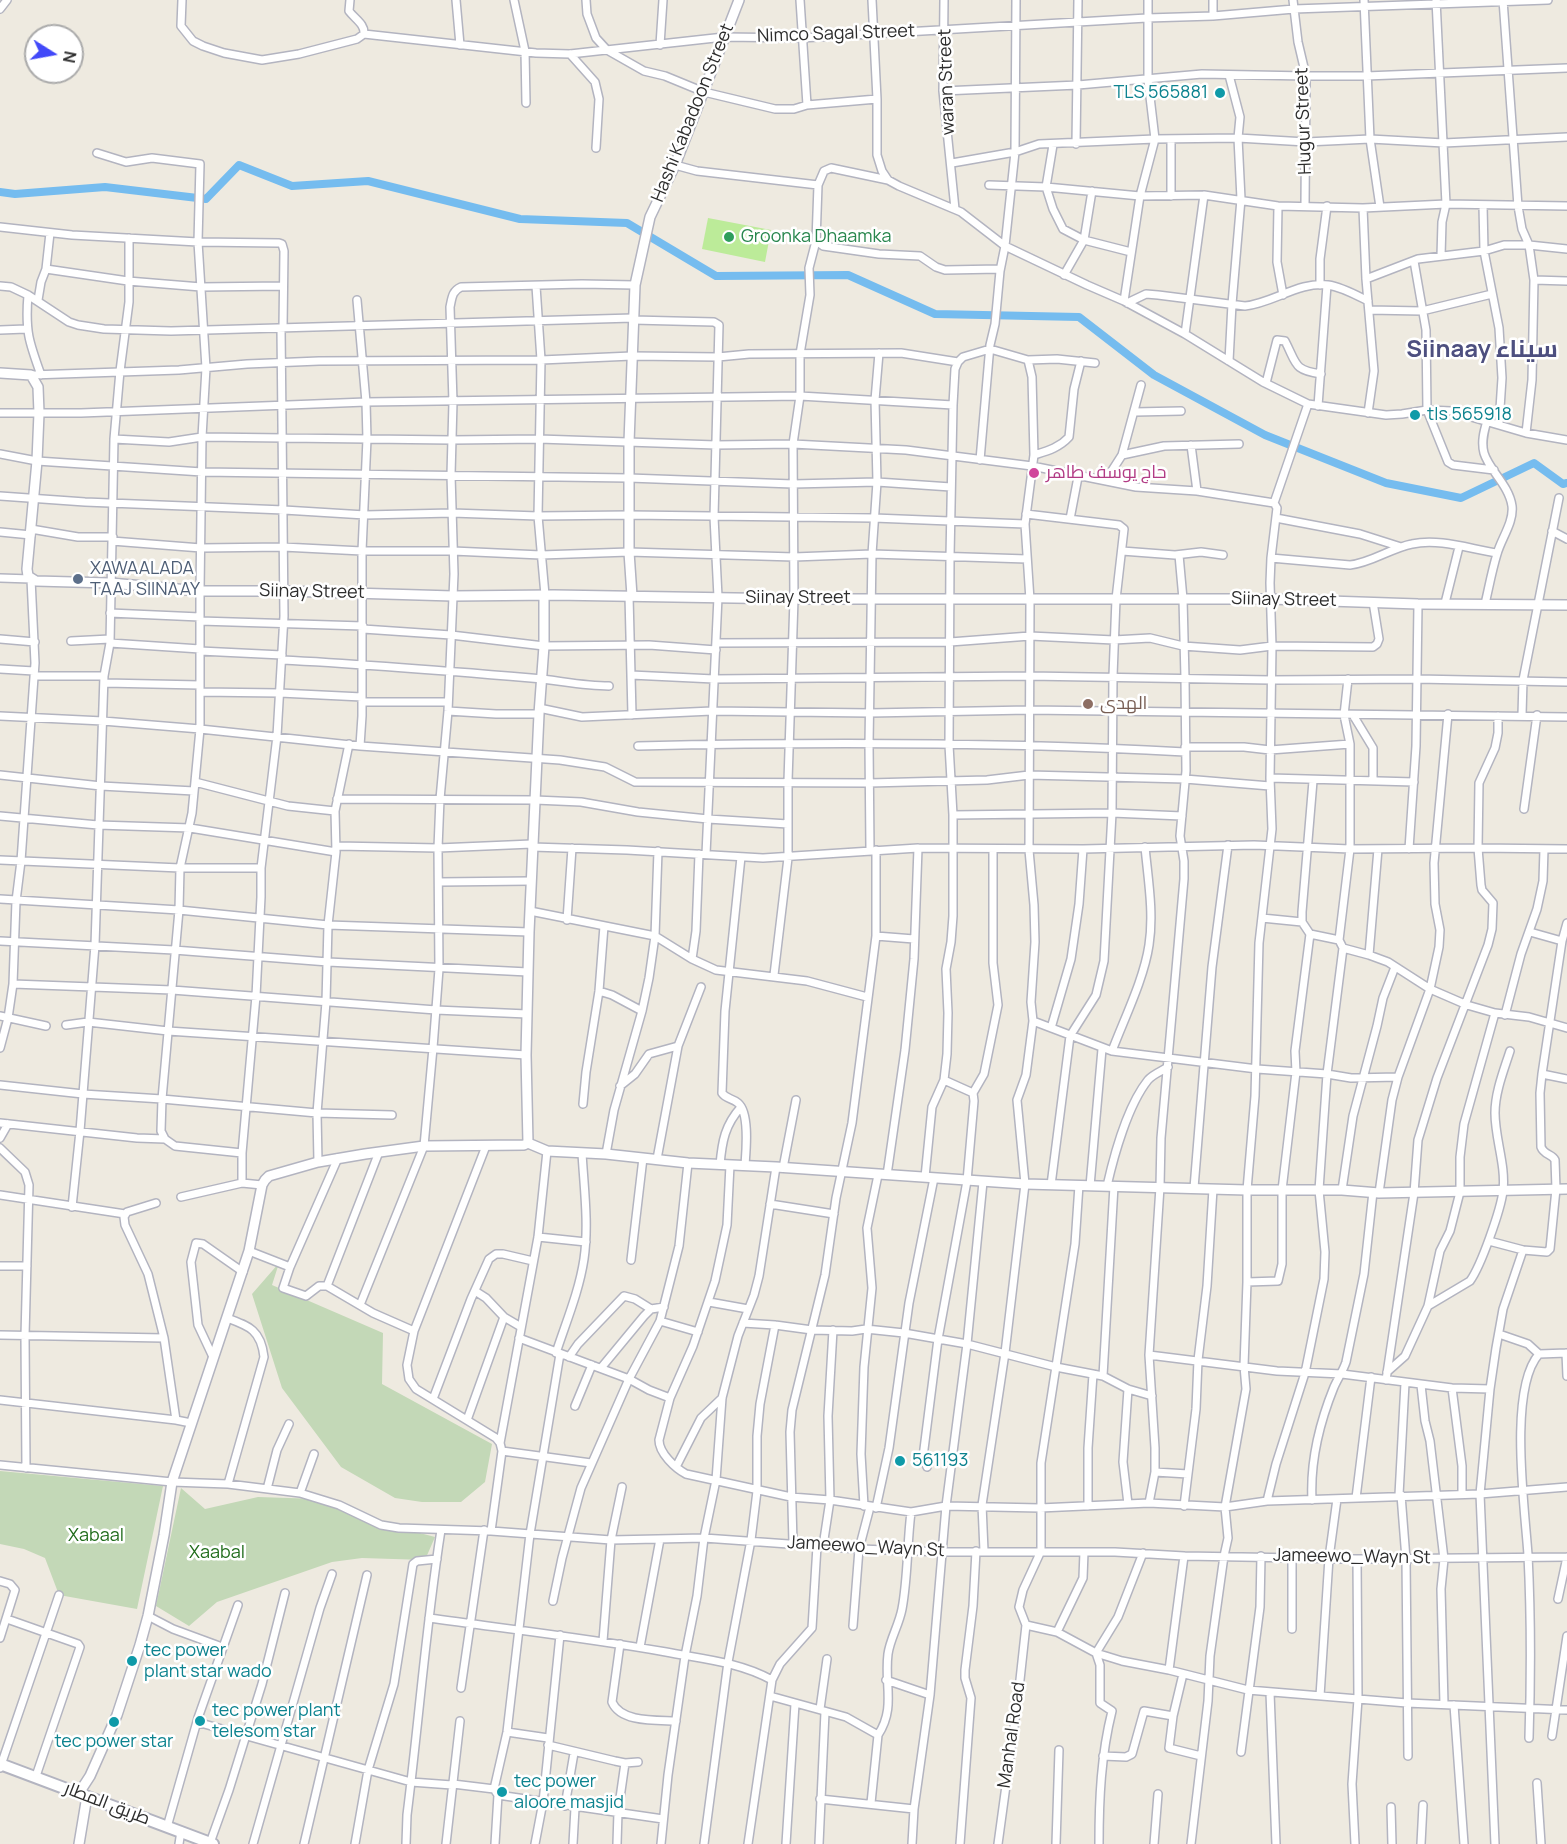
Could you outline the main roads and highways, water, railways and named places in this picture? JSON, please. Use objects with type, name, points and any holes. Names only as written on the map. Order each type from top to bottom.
[{"type":"main road","name":"طريق المطار","points":[[0,1765],[36,1776],[212,1843]]},
{"type":"waterway","points":[[0,192],[15,194],[105,187],[206,199],[239,165],[292,186],[368,181],[520,219],[627,223],[716,276],[848,275],[935,314],[1079,317],[1154,375],[1265,435],[1386,483],[1461,498],[1534,463],[1563,484],[1567,483]]},
{"type":"place","name":"TLS 565881","points":[[1220,93]]},
{"type":"place","name":"Groonka Dhaamka","points":[[729,237]]},
{"type":"place","name":"tls 565918","points":[[1415,415]]},
{"type":"place","name":"حاج يوسف طاهر","points":[[1034,473]]},
{"type":"place","name":"XAWAALADA TAAJ SIINAAY","points":[[78,579]]},
{"type":"place","name":"الهدى","points":[[1088,704]]},
{"type":"place","name":"561193","points":[[900,1461]]},
{"type":"place","name":"tec power plant star wado","points":[[132,1661]]},
{"type":"place","name":"tec power plant telesom star","points":[[200,1721]]},
{"type":"place","name":"tec power star","points":[[114,1722]]},
{"type":"place","name":"tec power aloore masjid","points":[[502,1792]]},
{"type":"district","name":"Siinaay سيناء","points":[[1482,350]]},
{"type":"park label","name":"Xabaal","points":[[96,1536]]},
{"type":"park label","name":"Xaabal","points":[[217,1553]]}]
